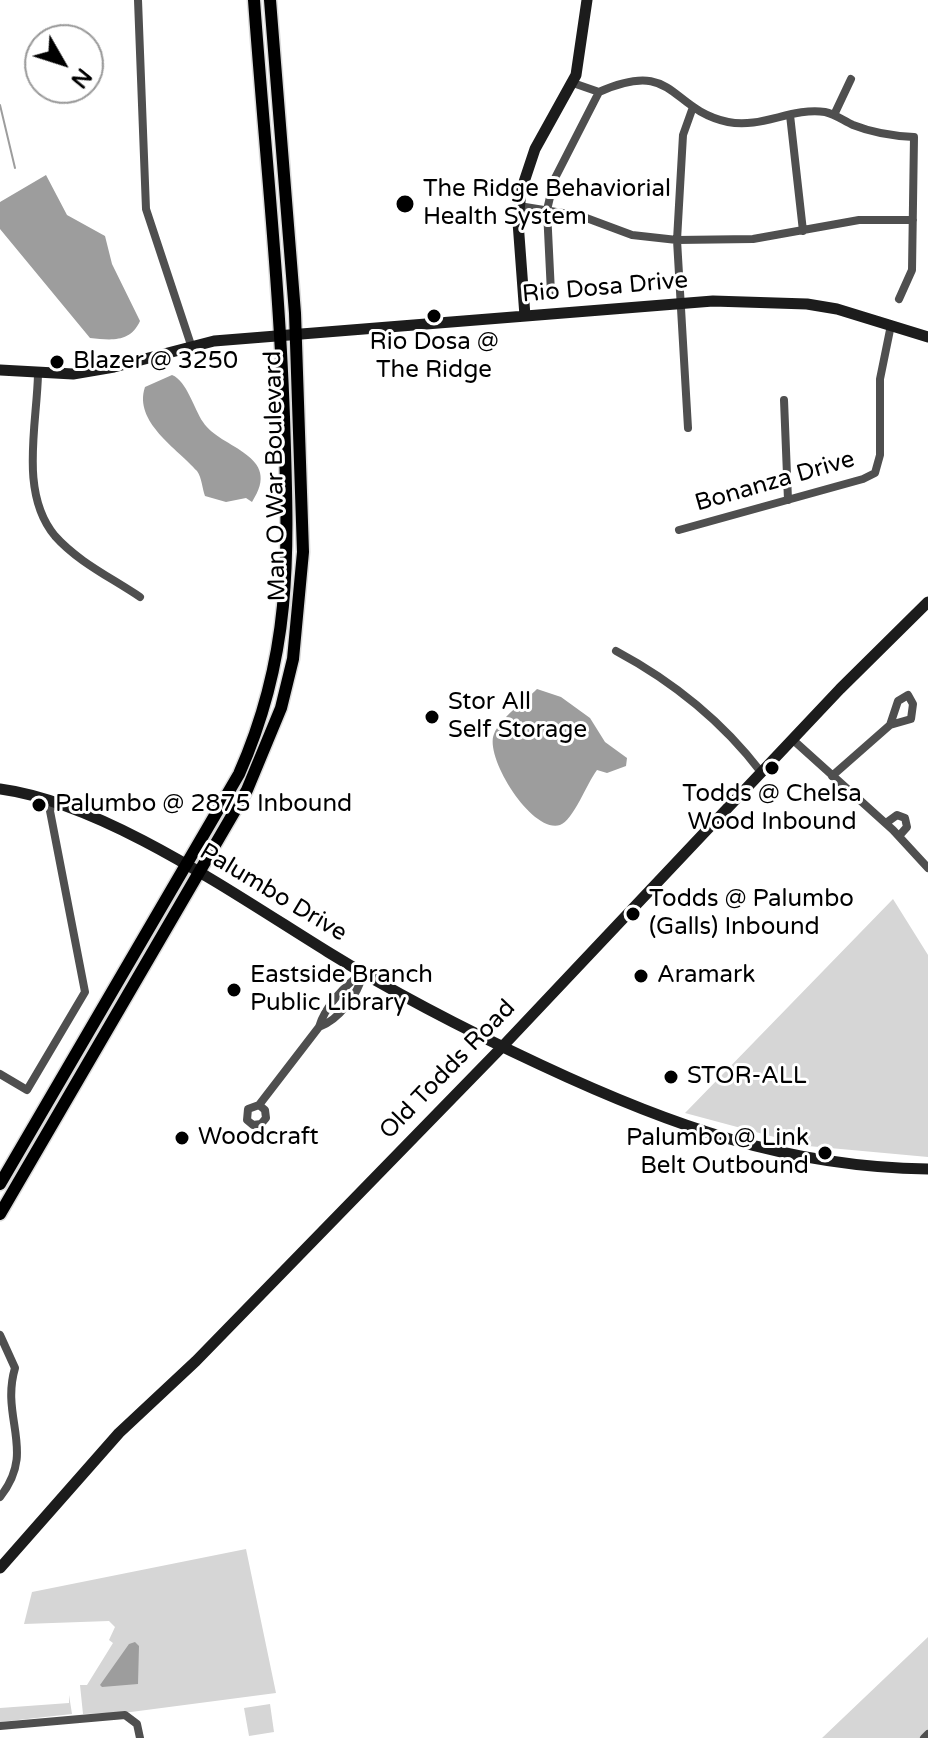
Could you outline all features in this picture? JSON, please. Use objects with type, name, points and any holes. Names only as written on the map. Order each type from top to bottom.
[{"type":"main road","name":"Man O War Boulevard","points":[[0,1184],[186,867],[253,741],[280,647],[288,548],[281,337],[254,0]]},
{"type":"main road","name":"Man O War Boulevard","points":[[0,1214],[200,874],[267,747],[293,659],[303,552],[296,335],[270,0]]},
{"type":"street","points":[[138,0],[146,209],[191,345]]},
{"type":"street","points":[[525,316],[519,206],[529,164],[573,83],[583,45],[587,0]]},
{"type":"street","points":[[834,115],[851,79]]},
{"type":"street","points":[[551,293],[547,210],[554,180],[599,92],[617,84],[653,80],[669,85],[693,107],[729,122],[757,123],[802,111],[834,115],[877,133],[914,137],[912,270],[899,299]]},
{"type":"street","points":[[573,83],[599,92]]},
{"type":"street","points":[[688,428],[677,240],[683,135],[693,107]]},
{"type":"street","points":[[790,115],[803,231]]},
{"type":"street","points":[[519,206],[581,216],[632,235],[677,240],[753,239],[859,220],[913,220]]},
{"type":"street","name":"Rio Dosa Drive","points":[[0,370],[38,374],[101,370],[191,345],[679,304],[776,300],[837,309],[928,337]]},
{"type":"street","name":"Bonanza Drive","points":[[679,530],[863,479],[879,467],[880,379],[891,325]]},
{"type":"street","points":[[38,374],[33,473],[45,520],[54,534],[77,555],[140,597]]},
{"type":"street","points":[[784,400],[788,500]]},
{"type":"street","name":"Old Todds Road","points":[[0,1568],[119,1433],[196,1361],[502,1047],[792,739],[928,602]]},
{"type":"street","points":[[616,651],[694,702],[733,738],[761,772]]},
{"type":"street","points":[[832,776],[890,725]]},
{"type":"street","points":[[792,739],[886,823],[928,868]]},
{"type":"street","name":"Palumbo Drive","points":[[0,789],[79,809],[200,874],[363,973],[502,1047],[634,1107],[730,1141],[844,1164],[928,1169]]},
{"type":"street","points":[[0,1074],[27,1090],[85,992],[50,811],[54,801]]},
{"type":"street","points":[[886,823],[897,815],[905,818],[907,827],[899,836]]},
{"type":"street","points":[[259,1105],[319,1027],[330,1023],[359,988],[363,973]]},
{"type":"street","points":[[0,1335],[2,1348],[15,1368],[9,1387],[18,1462],[12,1481],[0,1497]]},
{"type":"street","points":[[0,1726],[125,1715],[137,1724],[140,1738]]},
{"type":"shaded area","points":[[46,175],[67,215],[105,236],[112,264],[140,321],[125,337],[90,338],[0,229],[0,202]]},
{"type":"shaded area","points":[[172,375],[182,383],[211,431],[255,463],[260,473],[260,486],[252,502],[246,498],[226,502],[205,496],[197,471],[151,423],[143,400],[145,387]]},
{"type":"shaded area","points":[[537,689],[561,697],[590,718],[605,742],[627,758],[626,766],[607,773],[597,770],[575,809],[560,825],[549,825],[524,806],[503,775],[493,745],[494,734],[502,722]]},
{"type":"shaded area","points":[[893,899],[928,955],[928,1157],[808,1146],[685,1113]]},
{"type":"shaded area","points":[[246,1549],[276,1693],[131,1712],[83,1714],[80,1685],[87,1685],[113,1643],[109,1640],[115,1627],[109,1621],[24,1624],[32,1592]]},
{"type":"shaded area","points":[[928,1637],[928,1738],[822,1738]]},
{"type":"shaded area","points":[[135,1642],[139,1646],[138,1684],[102,1687],[100,1685],[129,1644]]},
{"type":"shaded area","points":[[69,1695],[72,1714],[0,1722],[0,1708],[69,1703]]},
{"type":"shaded area","points":[[270,1704],[274,1732],[249,1736],[244,1708]]},
{"type":"waterway","points":[[0,105],[15,168]]},
{"type":"place","name":"The Ridge Behaviorial Health System","points":[[405,204]]},
{"type":"place","name":"Rio Dosa @ The Ridge","points":[[434,316]]},
{"type":"place","name":"Blazer @ 3250","points":[[57,362]]},
{"type":"place","name":"Stor All Self Storage","points":[[432,717]]},
{"type":"place","name":"Todds @ Chelsa Wood Inbound","points":[[772,768]]},
{"type":"place","name":"Palumbo @ 2875 Inbound","points":[[39,805]]},
{"type":"place","name":"Todds @ Palumbo (Galls) Inbound","points":[[633,914]]},
{"type":"place","name":"Aramark","points":[[641,976]]},
{"type":"place","name":"Eastside Branch Public Library","points":[[234,990]]},
{"type":"place","name":"STOR-ALL","points":[[671,1077]]},
{"type":"place","name":"Woodcraft","points":[[182,1138]]},
{"type":"place","name":"Palumbo @ Link Belt Outbound","points":[[825,1153]]}]
